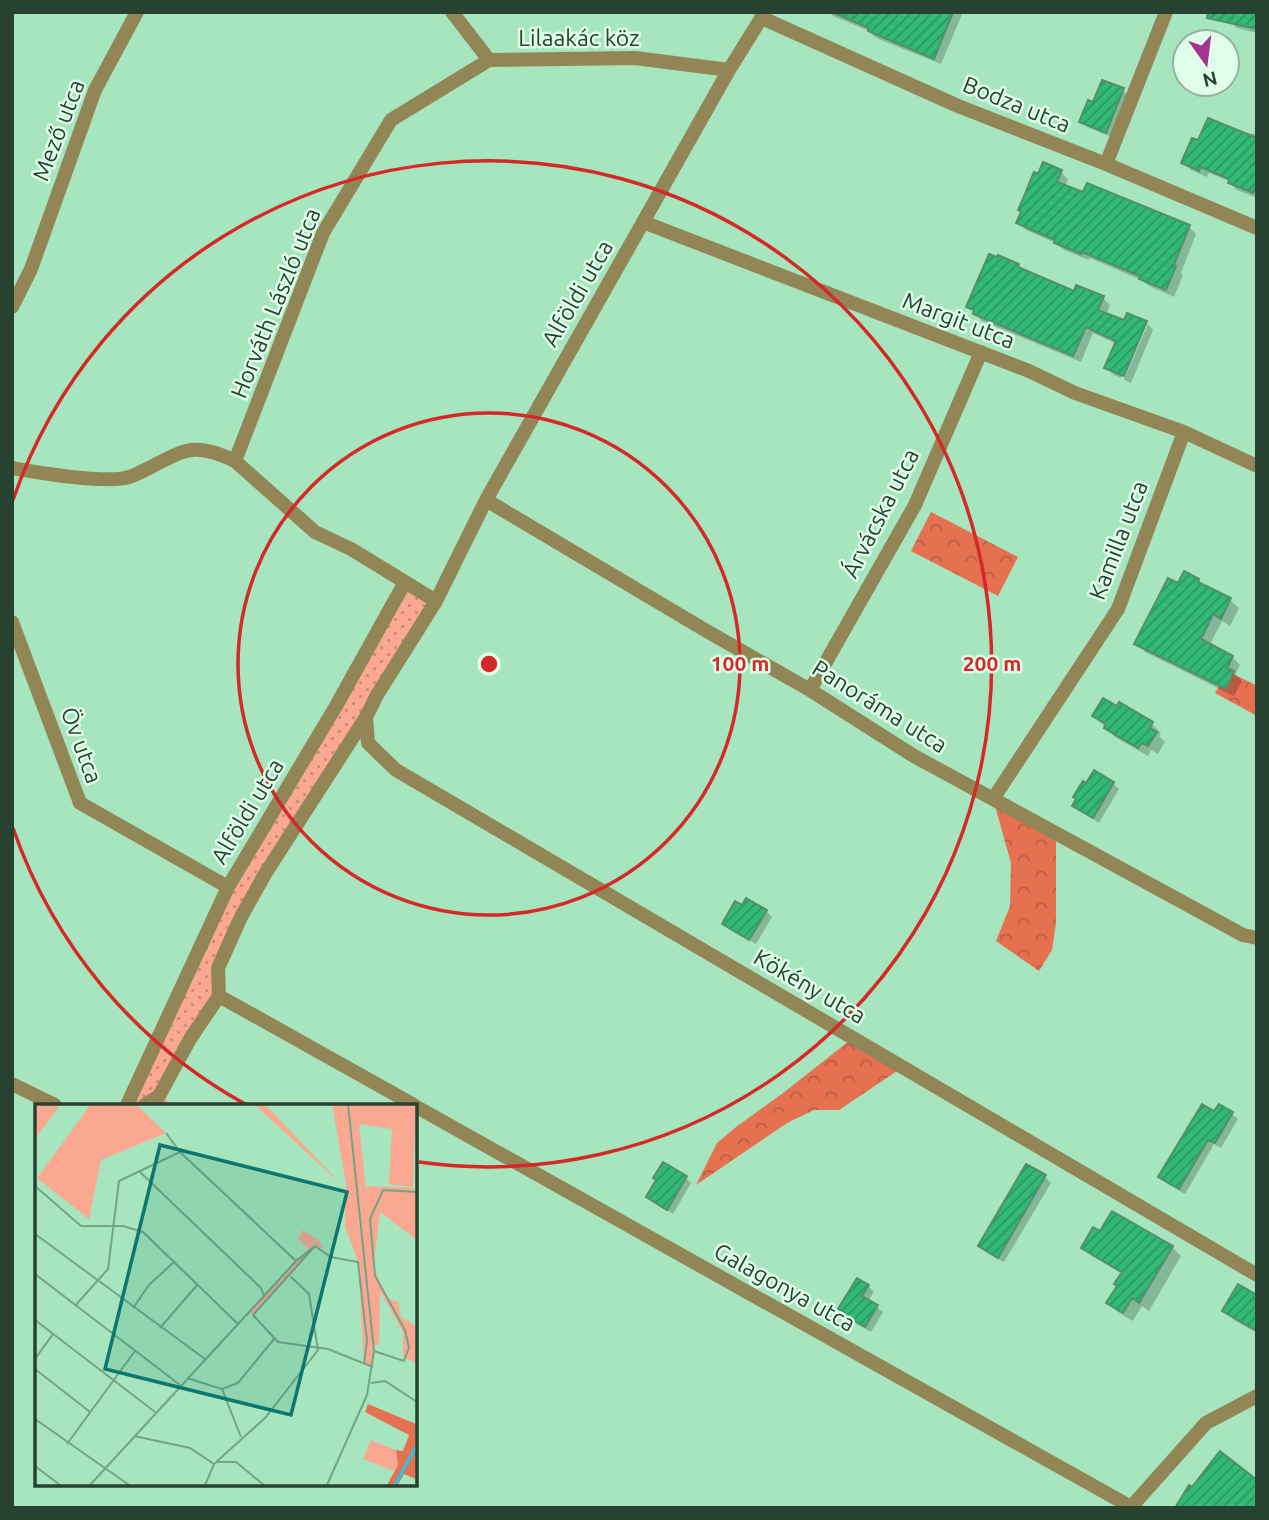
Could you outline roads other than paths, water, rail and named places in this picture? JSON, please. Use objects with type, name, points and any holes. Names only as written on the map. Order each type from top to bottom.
[{"type":"street","name":"Mező utca","points":[[12,307],[31,269],[95,90],[137,12]]},
{"type":"street","name":"Lilaakác köz","points":[[452,12],[489,60],[635,58],[729,70]]},
{"type":"street","points":[[1106,164],[1166,12]]},
{"type":"street","name":"Bodza utca","points":[[764,15],[958,106],[1106,164],[1257,228]]},
{"type":"street","name":"Alföldi utca","points":[[219,996],[218,968],[265,874],[366,717],[436,601],[486,500],[729,70],[764,15]]},
{"type":"street","name":"Horváth László utca","points":[[235,461],[323,233],[391,120],[489,60]]},
{"type":"street","name":"Margit utca","points":[[643,222],[981,352],[1075,393],[1184,432],[1257,466]]},
{"type":"street","name":"Árvácska utca","points":[[810,690],[915,505],[981,352]]},
{"type":"street","name":"Kamilla utca","points":[[993,799],[1118,609],[1184,432]]},
{"type":"street","points":[[12,468],[68,478],[112,480],[125,478],[187,449],[220,453],[235,461],[315,532],[351,549],[436,601]]},
{"type":"street","name":"Panoráma utca","points":[[486,500],[810,690],[914,756],[1243,935],[1257,938]]},
{"type":"street","name":"Alföldi utca","points":[[127,1104],[228,887],[336,706],[405,582]]},
{"type":"street","name":"Öv utca","points":[[12,622],[80,803],[228,887]]},
{"type":"street","name":"Kökény utca","points":[[366,717],[368,743],[396,770],[1257,1275]]},
{"type":"street","points":[[147,1104],[159,1096],[190,1039],[219,996]]},
{"type":"street","name":"Galagonya utca","points":[[219,996],[412,1104]]},
{"type":"street","points":[[12,1084],[53,1104]]},
{"type":"street","name":"Galagonya utca","points":[[416,1106],[1133,1507]]},
{"type":"street","points":[[1133,1507],[1206,1423],[1257,1396]]}]
